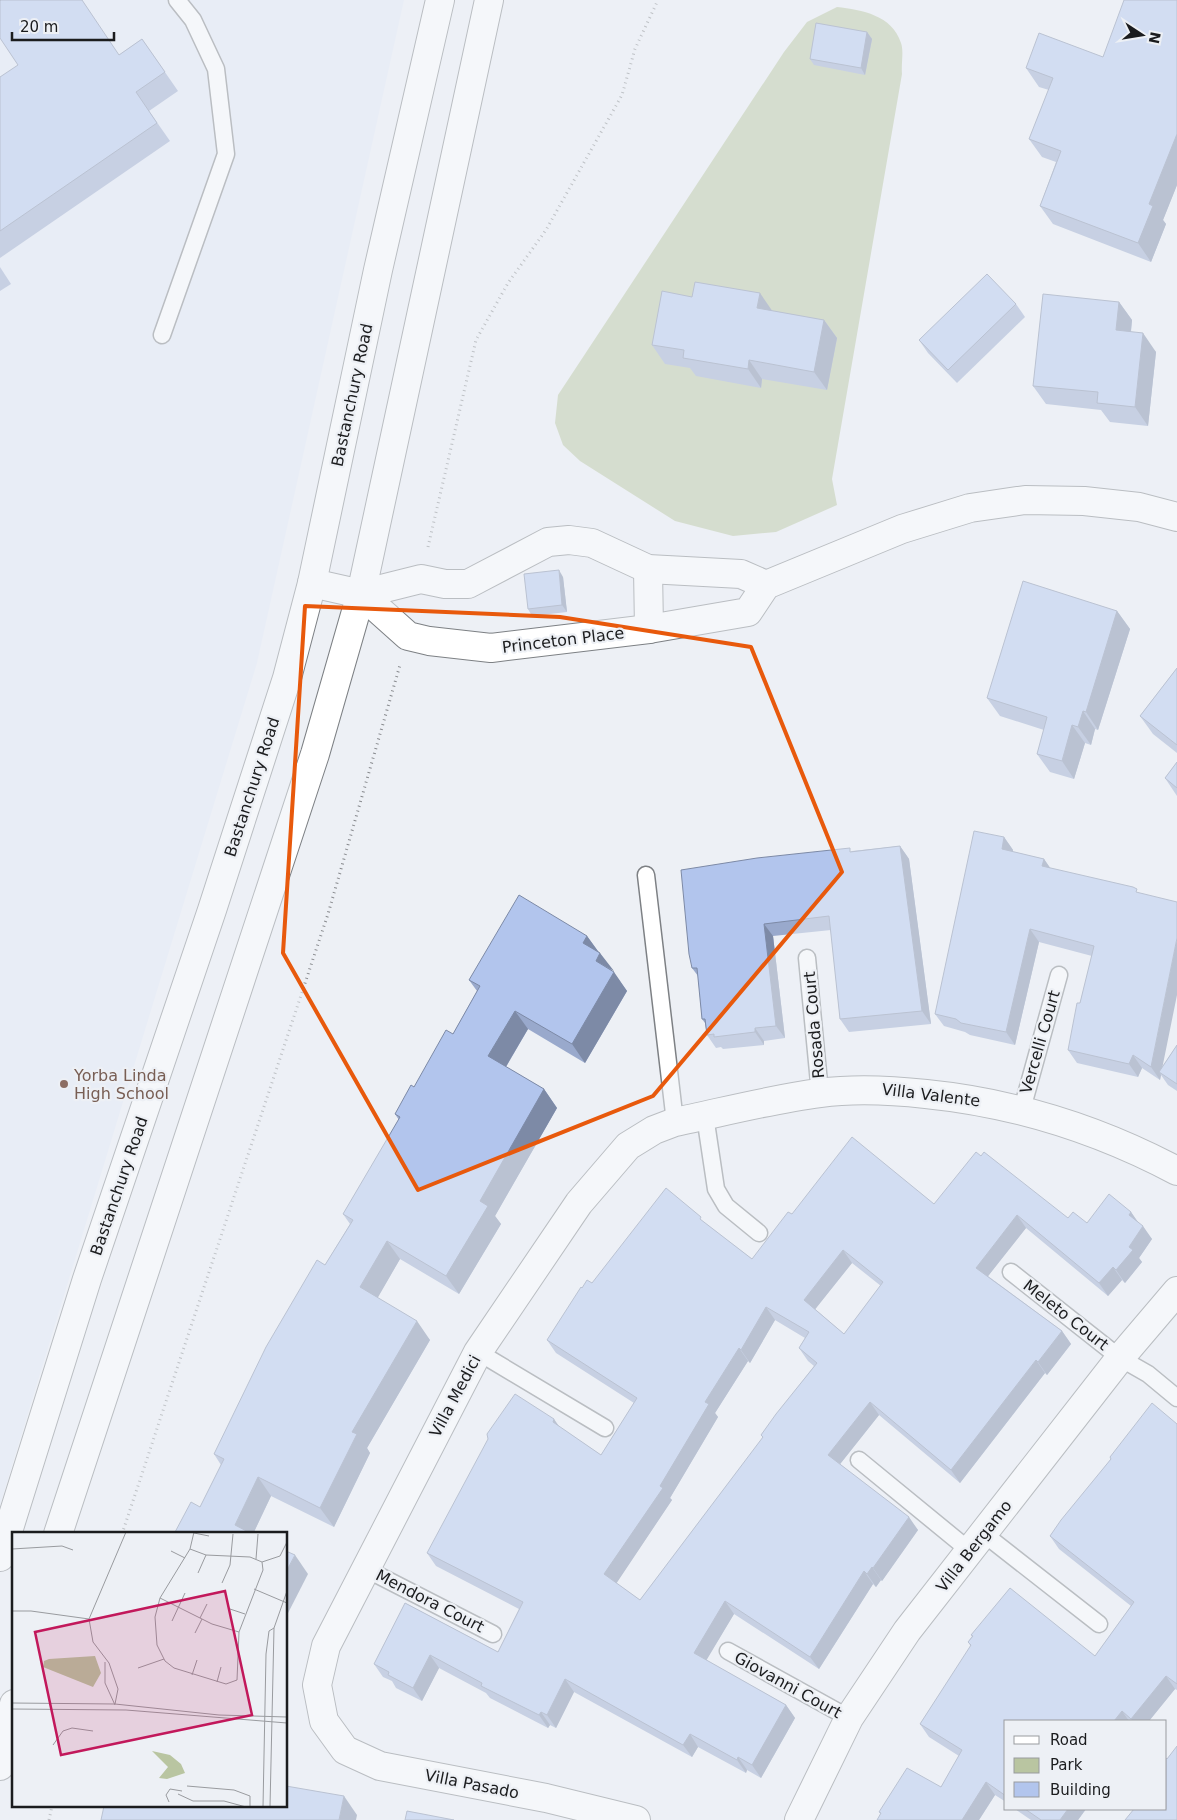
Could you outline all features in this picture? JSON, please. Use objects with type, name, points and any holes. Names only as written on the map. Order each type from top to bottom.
[{"type":"street","name":"Bastanchury Road","points":[[0,1557],[84,1288],[209,920],[287,678],[312,583],[378,270],[440,0]]},
{"type":"street","points":[[59,1532],[310,773],[361,594],[489,0]]},
{"type":"street","points":[[766,585],[902,529],[970,508],[1025,500],[1084,501],[1139,507],[1177,517]]},
{"type":"street","name":"Princeton Place","points":[[312,583],[361,594],[421,579],[445,584],[468,584],[548,542],[569,540],[592,543],[648,569],[741,574],[766,585],[748,612],[649,629],[490,648],[429,641],[408,636],[361,594]]},
{"type":"street","points":[[648,569],[649,629]]},
{"type":"street","name":"Villa Valente","points":[[675,1122],[820,1092],[878,1089],[970,1098],[1022,1109],[1079,1127],[1128,1146],[1177,1171]]},
{"type":"street","name":"Villa Medici","points":[[324,1722],[317,1685],[326,1646],[478,1352],[579,1203],[628,1146],[654,1130],[675,1122]]},
{"type":"street","name":"Villa Bergamo","points":[[799,1820],[848,1718],[907,1631],[1120,1358],[1177,1291]]},
{"type":"street","points":[[0,1766],[12,1713]]},
{"type":"street","name":"Villa Pasado","points":[[324,1722],[345,1750],[380,1766],[546,1798],[636,1820]]},
{"type":"lane","points":[[162,335],[226,154],[216,69],[193,20],[177,0]]},
{"type":"lane","points":[[646,875],[675,1122]]},
{"type":"lane","name":"Rosada Court","points":[[807,958],[820,1092]]},
{"type":"lane","name":"Vercelli Court","points":[[1022,1109],[1059,975]]},
{"type":"lane","points":[[704,1116],[716,1189],[726,1206],[760,1233]]},
{"type":"lane","name":"Meleto Court","points":[[1011,1272],[1120,1358],[1148,1374],[1177,1398]]},
{"type":"lane","points":[[478,1352],[605,1428]]},
{"type":"lane","points":[[859,1460],[1099,1624]]},
{"type":"lane","name":"Mendora Court","points":[[366,1569],[493,1634]]},
{"type":"lane","name":"Giovanni Court","points":[[728,1652],[848,1718]]},
{"type":"path","points":[[421,579],[476,340],[508,283],[546,230],[622,94],[636,49],[658,0]]},
{"type":"path","points":[[123,1532],[328,914],[408,636]]},
{"type":"highlighted area","points":[[305,606],[560,617],[751,647],[842,872],[653,1096],[418,1190],[283,953]]},
{"type":"shaded area","name":"Yorba Linda High School","points":[[0,0],[404,0],[257,663],[0,1505]]},
{"type":"green space","points":[[837,7],[866,12],[891,26],[902,46],[902,74],[832,479],[837,505],[776,532],[733,536],[675,521],[580,461],[563,445],[555,423],[558,395],[784,52],[807,22]]},
{"type":"building","points":[[1,0],[82,0],[119,55],[142,39],[165,72],[136,92],[157,123],[0,231],[0,77],[18,65],[0,38]]},
{"type":"building","points":[[1124,0],[1177,0],[1177,134],[1149,204],[1153,206],[1138,243],[1040,206],[1061,151],[1029,139],[1053,78],[1026,68],[1039,33],[1103,57]]},
{"type":"building","points":[[816,23],[867,32],[861,68],[810,59]]},
{"type":"building","points":[[987,274],[1016,304],[948,370],[919,340]]},
{"type":"building","points":[[695,282],[760,293],[757,308],[824,320],[814,372],[749,360],[748,369],[683,358],[684,350],[652,345],[662,291],[692,297]]},
{"type":"building","points":[[1043,294],[1119,302],[1116,330],[1143,333],[1135,407],[1097,403],[1098,392],[1033,386]]},
{"type":"building","points":[[559,570],[562,605],[528,609],[524,574]]},
{"type":"building","points":[[1023,581],[1117,611],[1086,712],[1083,711],[1078,727],[1072,725],[1062,761],[1037,754],[1047,717],[987,698]]},
{"type":"building","points":[[1177,668],[1177,745],[1140,716]]},
{"type":"building","points":[[1177,762],[1177,788],[1165,778]]},
{"type":"building","points":[[974,831],[1004,837],[1002,849],[1044,859],[1042,866],[1133,887],[1137,889],[1136,892],[1177,902],[1177,938],[1151,1067],[1133,1055],[1129,1064],[1068,1050],[1077,1003],[1080,1003],[1094,946],[1030,929],[1006,1032],[961,1023],[956,1019],[935,1014]]},
{"type":"building","points":[[900,846],[922,1011],[840,1019],[829,916],[764,924],[776,1026],[755,1028],[755,1032],[714,1037],[714,1034],[707,1035],[705,1019],[702,1019],[697,968],[692,968],[689,954],[681,870],[757,858],[850,848],[850,852]]},
{"type":"building","points":[[519,895],[587,936],[583,943],[600,953],[596,961],[614,972],[572,1044],[515,1011],[488,1056],[544,1089],[480,1201],[488,1206],[446,1276],[387,1241],[360,1287],[417,1321],[352,1432],[357,1434],[320,1508],[258,1477],[235,1525],[248,1532],[175,1532],[191,1502],[200,1507],[224,1459],[214,1454],[266,1347],[317,1260],[325,1265],[353,1220],[343,1214],[400,1117],[395,1114],[411,1085],[414,1087],[446,1030],[453,1034],[480,986],[469,980]]},
{"type":"building","points":[[1177,1045],[1177,1084],[1159,1072]]},
{"type":"building","points":[[852,1137],[934,1204],[976,1152],[981,1156],[984,1152],[1068,1218],[1073,1212],[1087,1223],[1109,1194],[1131,1212],[1129,1215],[1143,1226],[1129,1247],[1133,1250],[1116,1270],[1113,1267],[1099,1283],[1017,1215],[976,1268],[1062,1331],[1038,1362],[1036,1360],[951,1470],[870,1402],[828,1455],[909,1517],[873,1568],[867,1574],[864,1571],[810,1657],[725,1601],[694,1653],[786,1705],[752,1765],[738,1757],[737,1760],[690,1734],[683,1745],[565,1679],[547,1715],[541,1712],[539,1715],[481,1686],[482,1683],[430,1655],[413,1688],[388,1675],[389,1672],[374,1664],[405,1603],[498,1652],[523,1602],[427,1553],[488,1439],[487,1434],[515,1394],[554,1419],[553,1422],[601,1455],[637,1398],[547,1340],[581,1287],[587,1280],[592,1283],[666,1188],[701,1217],[700,1219],[752,1259],[788,1212],[792,1214]],"holes":[[[843,1250],[883,1282],[844,1334],[804,1300]],[[766,1307],[809,1332],[799,1348],[817,1363],[776,1414],[761,1435],[763,1437],[640,1600],[604,1574],[663,1488],[660,1486],[709,1404],[705,1402],[739,1348],[741,1350]]]},
{"type":"building","points":[[1152,1403],[1177,1424],[1177,1684],[1166,1676],[1131,1719],[1122,1711],[1115,1720],[1004,1720],[1004,1795],[986,1782],[962,1820],[877,1820],[881,1813],[879,1812],[907,1768],[941,1787],[962,1750],[920,1724],[971,1645],[968,1642],[973,1636],[971,1635],[1010,1588],[1095,1656],[1134,1602],[1050,1536],[1111,1459],[1110,1457]]},
{"type":"building","points":[[288,1552],[295,1555],[288,1568]]},
{"type":"building","points":[[1177,1746],[1177,1820],[1125,1820],[1133,1810],[1167,1810],[1167,1759]]},
{"type":"building","points":[[288,1786],[344,1796],[339,1820],[101,1820],[104,1808],[288,1808]]},
{"type":"building","points":[[1026,1810],[1067,1810],[1060,1820],[1041,1820]]},
{"type":"building","points":[[407,1811],[454,1820],[405,1820]]},
{"type":"place","name":"Yorba Linda High School","points":[[64,1084]]}]
